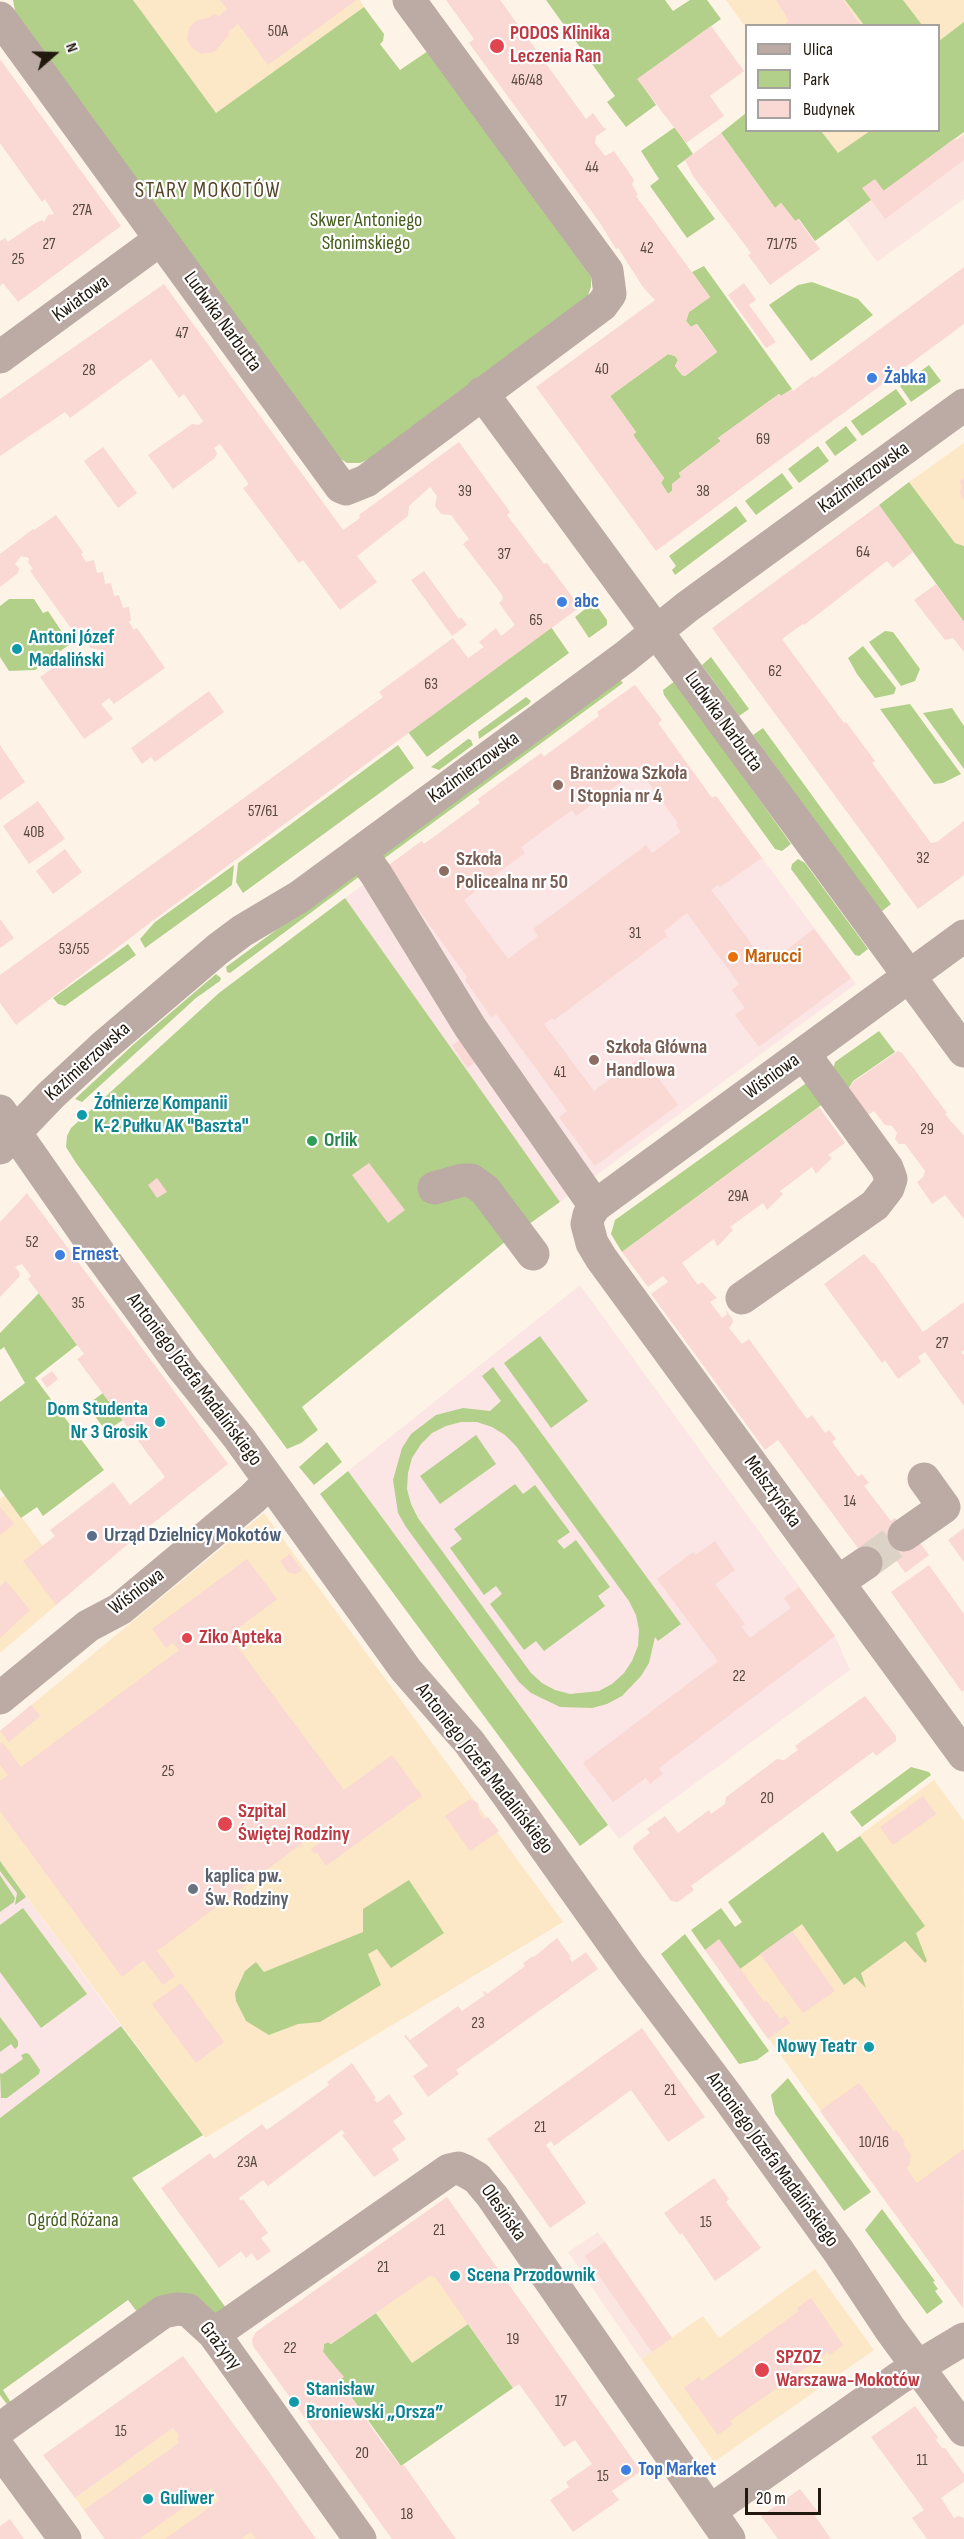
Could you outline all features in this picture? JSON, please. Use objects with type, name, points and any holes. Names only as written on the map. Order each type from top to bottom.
[{"type":"street","name":"Ludwika Narbutta","points":[[0,18],[341,487],[346,489],[366,481],[602,305],[610,294],[607,271],[408,0]]},
{"type":"street","name":"Kwiatowa","points":[[0,357],[161,239]]},
{"type":"street","name":"Ludwika Narbutta","points":[[482,393],[964,1051]]},
{"type":"street","name":"Kazimierzowska","points":[[5,1130],[218,949],[242,931],[299,897],[964,405]]},
{"type":"street","name":"Melsztyńska","points":[[360,852],[591,1215],[592,1242],[601,1258],[964,1755]]},
{"type":"street","name":"Wiśniowa","points":[[591,1215],[964,936]]},
{"type":"street","points":[[742,1298],[876,1205],[888,1188],[891,1179],[887,1168],[804,1054]]},
{"type":"street","name":"Antoniego Józefa Madalińskiego","points":[[5,1130],[270,1481],[406,1670],[469,1742],[630,1967],[727,2096],[964,2430]]},
{"type":"street","points":[[434,1188],[471,1180],[485,1190],[533,1254]]},
{"type":"street","points":[[904,1535],[944,1507],[924,1479]]},
{"type":"street","name":"Wiśniowa","points":[[0,1698],[88,1626],[120,1609],[252,1499],[270,1481]]},
{"type":"street","points":[[838,1582],[866,1563]]},
{"type":"street","name":"Olesińska","points":[[214,2334],[449,2170],[458,2168],[477,2178],[492,2196],[729,2539]]},
{"type":"street","name":"Grażyny","points":[[0,2428],[163,2312],[177,2309],[188,2310],[214,2334],[360,2539]]},
{"type":"street","points":[[710,2511],[918,2367],[964,2339]]},
{"type":"street","points":[[0,2450],[65,2539]]},
{"type":"shaded area","points":[[133,0],[360,0],[364,7],[215,114]]},
{"type":"shaded area","points":[[726,0],[964,0],[964,132],[871,201],[822,132],[940,132],[940,24],[745,24],[745,27]]},
{"type":"shaded area","points":[[955,138],[964,151],[964,199],[877,262],[846,219]]},
{"type":"shaded area","points":[[964,443],[964,546],[955,543],[909,482]]},
{"type":"shaded area","points":[[635,685],[662,720],[658,724],[712,798],[716,796],[856,984],[560,1202],[345,898],[422,841],[424,844],[480,803],[478,799],[541,753],[544,756],[599,716],[597,712]]},
{"type":"shaded area","points":[[580,1285],[835,1636],[850,1670],[619,1839],[348,1471]]},
{"type":"shaded area","points":[[5,1495],[75,1589],[0,1653],[0,1499]]},
{"type":"shaded area","name":"Szpital Świętej Rodziny","points":[[264,1513],[563,1922],[205,2138],[0,1861],[0,1731]]},
{"type":"shaded area","name":"Nowy Teatr","points":[[934,1780],[964,1821],[963,2308],[705,1950]]},
{"type":"shaded area","points":[[0,1861],[121,2026],[0,2118]]},
{"type":"shaded area","points":[[447,2197],[513,2292],[412,2363],[346,2269]]},
{"type":"shaded area","points":[[598,2232],[672,2338],[641,2359],[568,2252]]},
{"type":"shaded area","points":[[815,2269],[874,2350],[714,2462],[641,2359],[703,2316],[719,2338]]},
{"type":"shaded area","points":[[173,2428],[179,2436],[177,2439],[179,2443],[220,2500],[266,2468],[316,2539],[105,2539],[75,2498]]},
{"type":"green space","name":"Skwer Antoniego Słonimskiego","points":[[13,0],[133,0],[216,113],[364,7],[384,34],[380,44],[400,70],[428,51],[591,277],[591,287],[587,298],[372,458],[360,463],[347,463],[336,456],[16,16]]},
{"type":"green space","points":[[546,0],[665,0],[673,11],[690,0],[707,0],[721,19],[638,79],[656,105],[626,127],[607,102],[615,96]]},
{"type":"green space","points":[[845,0],[903,0],[921,24],[863,24]]},
{"type":"green space","points":[[964,22],[964,132],[815,241],[799,219],[795,221],[781,203],[775,208],[721,133],[745,114],[745,132],[822,132],[838,153],[869,132],[940,132],[940,40]]},
{"type":"green space","points":[[675,127],[693,154],[677,166],[715,219],[687,238],[650,186],[659,179],[641,151]]},
{"type":"green space","points":[[704,266],[792,389],[781,396],[779,394],[718,438],[721,441],[679,473],[681,477],[672,484],[672,491],[668,494],[661,483],[664,478],[633,435],[636,432],[610,396],[668,354],[675,356],[678,360],[675,366],[685,376],[717,352],[697,324],[691,327],[686,321],[689,312],[710,297],[692,272]]},
{"type":"green space","points":[[812,282],[858,299],[873,315],[811,361],[769,305],[798,285]]},
{"type":"green space","points":[[929,365],[941,381],[911,402],[900,386]]},
{"type":"green space","points":[[896,389],[907,404],[862,436],[851,421]]},
{"type":"green space","points":[[846,426],[857,440],[835,456],[825,442]]},
{"type":"green space","points":[[818,446],[829,461],[799,483],[788,469]]},
{"type":"green space","points":[[782,473],[793,488],[756,515],[745,501]]},
{"type":"green space","points":[[909,482],[955,543],[964,546],[964,622],[879,505]]},
{"type":"green space","points":[[736,506],[747,521],[675,575],[672,570],[676,566],[669,556]]},
{"type":"green space","points":[[9,599],[34,599],[43,613],[48,611],[70,644],[35,670],[9,671],[0,657],[0,606]]},
{"type":"green space","points":[[594,602],[607,620],[607,625],[589,638],[575,617]]},
{"type":"green space","points":[[551,627],[569,653],[427,757],[408,732]]},
{"type":"green space","points":[[885,631],[893,632],[920,669],[915,681],[901,686],[869,642]]},
{"type":"green space","points":[[863,646],[896,688],[894,694],[875,698],[857,674],[848,658]]},
{"type":"green space","points":[[711,657],[749,709],[739,716],[702,665]]},
{"type":"green space","points":[[618,677],[623,683],[378,863],[374,857]]},
{"type":"green space","points":[[675,681],[791,844],[782,851],[775,849],[664,695],[663,690]]},
{"type":"green space","points":[[526,697],[531,701],[529,704],[479,739],[478,732]]},
{"type":"green space","points":[[910,704],[961,774],[943,783],[934,784],[880,709]]},
{"type":"green space","points":[[952,708],[964,726],[964,769],[923,713]]},
{"type":"green space","points":[[763,728],[891,904],[881,912],[753,735]]},
{"type":"green space","points":[[468,739],[473,745],[439,770],[431,767]]},
{"type":"green space","points":[[398,745],[414,768],[243,893],[236,882],[238,863]]},
{"type":"green space","points":[[798,859],[805,863],[868,949],[859,956],[855,955],[791,869],[792,864]]},
{"type":"green space","points":[[234,865],[232,885],[145,948],[140,939],[155,922]]},
{"type":"green space","points":[[360,868],[364,873],[230,973],[227,972],[226,967]]},
{"type":"green space","name":"Orlik","points":[[345,898],[560,1202],[511,1237],[302,1407],[318,1430],[301,1443],[287,1449],[76,1163],[66,1147],[67,1136],[71,1128],[219,993]]},
{"type":"green space","points":[[128,944],[136,955],[65,1006],[58,1004],[53,998]]},
{"type":"green space","points":[[216,974],[221,978],[220,981],[196,998],[82,1102],[75,1099],[134,1044]]},
{"type":"green space","points":[[879,1031],[895,1052],[853,1081],[847,1091],[833,1070],[835,1062]]},
{"type":"green space","points":[[805,1084],[809,1084],[824,1103],[622,1252],[611,1234],[615,1220]]},
{"type":"green space","points":[[39,1293],[77,1345],[35,1378],[104,1470],[43,1516],[37,1507],[21,1518],[0,1489],[0,1402],[25,1383],[4,1347],[0,1350],[0,1333]]},
{"type":"green space","points":[[540,1336],[588,1401],[551,1428],[504,1363]]},
{"type":"green space","points":[[493,1367],[681,1624],[658,1641],[655,1637],[649,1663],[641,1676],[622,1696],[607,1704],[592,1708],[560,1707],[531,1693],[519,1682],[398,1513],[393,1480],[402,1448],[411,1434],[436,1415],[463,1408],[490,1411],[501,1401],[482,1376]],"holes":[[[461,1422],[477,1422],[492,1427],[516,1446],[629,1601],[636,1615],[639,1630],[638,1646],[632,1661],[624,1673],[612,1684],[599,1691],[570,1694],[555,1690],[542,1683],[531,1673],[418,1518],[411,1504],[407,1489],[408,1473],[412,1458],[421,1444],[432,1433],[446,1426]]]},
{"type":"green space","points":[[103,1393],[123,1420],[106,1431],[91,1411],[92,1401]]},
{"type":"green space","points":[[476,1435],[496,1464],[440,1504],[420,1476]]},
{"type":"green space","points":[[327,1442],[342,1462],[314,1485],[299,1467]]},
{"type":"green space","points":[[348,1471],[608,1825],[580,1846],[320,1494]]},
{"type":"green space","points":[[515,1484],[523,1494],[535,1485],[570,1532],[557,1541],[564,1549],[576,1540],[610,1587],[598,1596],[605,1606],[544,1651],[536,1641],[524,1650],[490,1604],[502,1594],[496,1586],[484,1595],[450,1548],[462,1539],[454,1529]]},
{"type":"green space","points":[[911,1767],[929,1772],[931,1775],[862,1827],[850,1812]]},
{"type":"green space","points":[[823,1832],[837,1852],[860,1836],[925,1926],[916,1933],[927,1961],[925,1963],[905,1941],[861,1973],[866,1988],[855,1977],[844,1985],[802,1924],[740,1969],[719,1940],[705,1950],[691,1930],[721,1908],[735,1927],[742,1922],[728,1902]]},
{"type":"green space","points":[[0,1861],[26,1897],[15,1905],[17,1893],[0,1871]]},
{"type":"green space","points":[[0,1875],[15,1898],[14,1902],[0,1912]]},
{"type":"green space","points":[[409,1880],[444,1933],[391,1968],[377,1949],[368,1954],[381,1985],[320,2022],[298,2024],[269,2035],[246,2021],[236,2001],[235,1993],[245,1971],[256,1962],[264,1972],[363,1932],[363,1909]]},
{"type":"green space","points":[[23,1908],[87,1994],[41,2028],[0,1972],[0,1925]]},
{"type":"green space","points":[[685,1934],[769,2051],[757,2060],[739,2064],[661,1954]]},
{"type":"green space","points":[[0,2017],[18,2041],[15,2049],[11,2044],[0,2052]]},
{"type":"green space","name":"Ogród Różana","points":[[121,2026],[203,2135],[132,2178],[226,2308],[213,2316],[141,2317],[128,2300],[3,2390],[12,2404],[9,2407],[0,2395],[0,2118]]},
{"type":"green space","points":[[26,2053],[40,2070],[39,2074],[7,2098],[1,2098],[0,2073],[2,2074],[23,2059],[21,2055]]},
{"type":"green space","points":[[788,2078],[871,2192],[844,2211],[775,2114],[771,2095]]},
{"type":"green space","points":[[882,2209],[935,2281],[933,2282],[938,2289],[935,2291],[943,2302],[927,2314],[865,2230]]},
{"type":"green space","points":[[376,2313],[412,2363],[468,2324],[513,2388],[401,2466],[339,2380],[343,2377],[323,2352],[324,2344],[328,2342],[331,2344]]},
{"type":"building","points":[[220,0],[356,0],[268,65],[238,24],[229,31],[229,35],[214,52],[201,54],[191,47],[187,39],[190,26],[214,14],[219,16],[227,9]]},
{"type":"building","points":[[446,0],[500,0],[586,119],[593,113],[607,129],[596,136],[595,143],[605,156],[614,151],[634,180],[632,184],[638,195],[636,196],[710,297],[689,312],[686,321],[691,327],[696,324],[717,352],[685,376],[675,366],[678,360],[675,356],[668,354],[610,396],[636,432],[633,435],[664,478],[661,483],[668,494],[672,491],[672,484],[681,477],[679,473],[721,441],[718,438],[779,394],[781,396],[792,389],[793,391],[813,376],[814,378],[964,267],[964,324],[656,551],[536,387],[655,300],[643,287],[618,248],[616,249],[600,223],[469,43],[474,39]]},
{"type":"building","points":[[776,0],[843,0],[860,24],[785,24],[789,21]]},
{"type":"building","points":[[711,26],[744,71],[710,96],[724,116],[686,143],[637,79]]},
{"type":"building","points":[[0,59],[121,226],[18,302],[3,283],[0,286],[0,241],[5,238],[8,242],[34,224],[42,220],[44,222],[48,215],[54,214],[45,199],[42,202],[0,143]]},
{"type":"building","points":[[721,133],[775,208],[781,203],[795,221],[798,219],[820,249],[770,285],[748,255],[751,253],[693,176],[685,160]]},
{"type":"building","points":[[964,134],[964,160],[885,219],[862,188],[875,179],[884,191],[955,138],[956,140]]},
{"type":"building","points":[[744,283],[756,300],[749,305],[776,342],[766,348],[728,295]]},
{"type":"building","points":[[164,284],[343,530],[360,518],[359,515],[459,442],[510,512],[507,515],[580,607],[151,922],[16,1025],[0,1003],[0,975],[383,697],[379,692],[453,638],[468,658],[484,647],[479,642],[496,628],[501,636],[515,625],[499,603],[503,599],[502,595],[463,544],[469,539],[451,515],[441,514],[435,506],[437,496],[430,487],[409,506],[408,516],[357,556],[377,582],[340,610],[303,560],[299,563],[243,488],[248,483],[220,444],[214,448],[217,453],[215,458],[173,489],[148,455],[192,424],[199,425],[203,421],[184,394],[179,398],[151,359],[70,418],[65,412],[0,456],[0,399]]},
{"type":"building","points":[[103,447],[137,493],[118,508],[84,461]]},
{"type":"building","points":[[964,478],[964,500],[960,493],[962,485],[959,482]]},
{"type":"building","points":[[879,505],[913,552],[893,568],[887,561],[804,625],[782,639],[875,761],[872,763],[931,843],[937,842],[964,821],[964,875],[918,909],[712,628]]},
{"type":"building","points":[[56,515],[83,552],[81,554],[86,562],[94,560],[97,573],[103,572],[105,584],[111,583],[114,596],[119,595],[123,608],[129,607],[131,620],[129,622],[134,630],[137,628],[165,668],[114,704],[109,698],[101,704],[113,719],[84,739],[40,677],[71,655],[75,661],[89,655],[99,658],[101,650],[90,648],[87,643],[80,641],[30,571],[33,569],[28,562],[29,558],[21,556],[15,564],[19,568],[18,573],[0,587],[0,554]]},
{"type":"building","points":[[424,571],[459,619],[461,617],[467,625],[452,636],[411,580]]},
{"type":"building","points":[[936,584],[964,622],[964,652],[953,638],[945,640],[914,600]]},
{"type":"building","points":[[635,685],[662,720],[658,723],[712,798],[716,796],[762,858],[720,887],[718,885],[711,890],[767,965],[814,929],[851,978],[759,1047],[735,1015],[745,1008],[732,990],[739,984],[687,913],[664,931],[669,940],[666,937],[554,1020],[552,1018],[544,1024],[594,1091],[642,1056],[678,1105],[595,1166],[559,1117],[567,1111],[496,1014],[491,1017],[465,980],[467,977],[414,903],[409,906],[383,869],[422,841],[424,844],[480,803],[478,799],[541,753],[544,757],[599,716],[597,712]],"holes":[[[640,771],[678,823],[676,825],[681,832],[652,853],[646,845],[533,929],[538,936],[508,959],[464,900],[525,853],[521,847],[572,810],[576,816],[626,778],[628,780]]]},
{"type":"building","points":[[209,691],[224,712],[155,762],[151,757],[142,764],[131,748]]},
{"type":"building","points":[[0,745],[25,782],[0,800]]},
{"type":"building","points":[[38,801],[65,839],[29,864],[3,826]]},
{"type":"building","points":[[65,849],[82,872],[53,894],[36,871]]},
{"type":"building","points":[[0,919],[14,938],[0,948]]},
{"type":"building","points":[[467,1036],[481,1058],[467,1068],[452,1045]]},
{"type":"building","points":[[898,1051],[902,1053],[947,1113],[945,1114],[964,1136],[964,1219],[945,1195],[932,1204],[917,1182],[923,1177],[925,1171],[905,1144],[899,1144],[895,1139],[897,1133],[892,1126],[885,1125],[874,1111],[866,1116],[847,1091],[853,1082]]},
{"type":"building","points":[[819,1107],[845,1143],[828,1155],[832,1158],[816,1174],[812,1167],[780,1191],[783,1194],[767,1210],[763,1203],[730,1227],[733,1230],[717,1246],[714,1239],[682,1263],[698,1285],[702,1282],[717,1298],[710,1302],[722,1318],[727,1314],[725,1309],[732,1318],[733,1322],[729,1328],[742,1344],[749,1339],[807,1419],[812,1415],[825,1433],[829,1430],[836,1439],[832,1442],[858,1477],[862,1474],[869,1483],[864,1486],[891,1521],[895,1518],[929,1555],[905,1573],[896,1560],[877,1574],[778,1440],[765,1450],[651,1294],[668,1282],[663,1276],[648,1287],[622,1252]]},
{"type":"building","points":[[369,1163],[405,1210],[388,1223],[352,1175]]},
{"type":"building","points":[[157,1178],[167,1192],[157,1198],[148,1185]]},
{"type":"building","points":[[27,1193],[228,1464],[147,1528],[56,1605],[23,1561],[55,1536],[50,1530],[113,1482],[130,1505],[165,1477],[77,1359],[84,1354],[28,1279],[31,1276],[22,1264],[15,1267],[20,1273],[19,1277],[0,1297],[0,1222]]},
{"type":"building","points":[[864,1254],[874,1263],[923,1332],[964,1302],[964,1350],[961,1352],[964,1355],[964,1406],[925,1352],[918,1357],[921,1362],[898,1379],[885,1360],[882,1363],[824,1284]]},
{"type":"building","points":[[52,1371],[58,1379],[47,1388],[41,1379]]},
{"type":"building","points":[[0,1507],[14,1524],[0,1535]]},
{"type":"building","points":[[964,1528],[964,1562],[948,1540]]},
{"type":"building","points":[[715,1541],[735,1570],[715,1584],[745,1624],[741,1627],[750,1638],[791,1608],[784,1598],[799,1587],[835,1636],[659,1768],[663,1774],[650,1784],[646,1778],[613,1802],[583,1763],[718,1661],[657,1579],[693,1552],[695,1555]]},
{"type":"building","points":[[290,1554],[302,1570],[296,1574],[289,1573],[280,1561]]},
{"type":"building","points":[[247,1559],[277,1599],[229,1635],[276,1699],[344,1790],[392,1755],[422,1796],[326,1866],[317,1852],[314,1854],[311,1849],[321,1842],[315,1834],[157,1951],[175,1976],[163,1985],[144,1960],[122,1977],[0,1811],[0,1781],[8,1775],[0,1765],[0,1743],[2,1742],[21,1767],[179,1650],[173,1643],[166,1648],[152,1629]]},
{"type":"building","points":[[929,1565],[964,1614],[964,1690],[962,1692],[891,1592]]},
{"type":"building","points":[[6,1581],[30,1610],[0,1638],[0,1586]]},
{"type":"building","points":[[865,1696],[896,1736],[896,1741],[876,1756],[873,1752],[691,1886],[694,1890],[678,1902],[671,1901],[633,1849],[634,1845],[650,1833],[647,1829],[665,1816],[678,1833],[709,1810],[711,1814],[725,1804],[726,1797],[777,1759],[784,1760],[798,1750],[795,1746]]},
{"type":"building","points":[[31,1705],[40,1716],[9,1742],[0,1731]]},
{"type":"building","points":[[923,1796],[936,1814],[893,1845],[880,1827]]},
{"type":"building","points":[[470,1799],[478,1803],[479,1812],[484,1819],[488,1817],[499,1831],[470,1851],[445,1816]]},
{"type":"building","points":[[792,1931],[835,1991],[803,2013],[760,1954]]},
{"type":"building","points":[[557,1938],[571,1957],[569,1958],[572,1962],[586,1952],[598,1969],[456,2070],[459,2074],[428,2097],[413,2076],[428,2066],[404,2036],[406,2035],[410,2040],[458,2006],[462,2011],[485,1995],[483,1992],[487,1994],[525,1966],[523,1963]]},
{"type":"building","points":[[719,1939],[764,2002],[766,2000],[780,2019],[785,2016],[790,2023],[768,2039],[705,1950]]},
{"type":"building","points":[[181,1983],[224,2042],[196,2063],[152,2004]]},
{"type":"building","points":[[642,2028],[705,2117],[668,2142],[631,2090],[554,2146],[551,2141],[546,2145],[586,2203],[550,2228],[487,2139]]},
{"type":"building","points":[[352,2063],[376,2098],[374,2099],[377,2103],[389,2094],[403,2114],[393,2121],[406,2139],[392,2149],[399,2160],[374,2177],[342,2135],[345,2134],[342,2130],[268,2186],[263,2180],[239,2198],[241,2201],[243,2199],[268,2233],[261,2238],[271,2251],[257,2261],[252,2253],[246,2258],[241,2251],[219,2268],[161,2188],[210,2153],[214,2159],[262,2124],[267,2130],[329,2085],[327,2082]]},
{"type":"building","points":[[859,2083],[894,2132],[896,2130],[905,2142],[903,2144],[911,2155],[909,2166],[906,2168],[917,2183],[964,2149],[963,2308],[820,2111]]},
{"type":"building","points":[[714,2178],[729,2199],[726,2202],[761,2248],[715,2281],[682,2233],[680,2235],[664,2213]]},
{"type":"building","points":[[447,2197],[641,2471],[612,2491],[619,2500],[573,2532],[550,2500],[569,2487],[566,2482],[592,2464],[575,2440],[564,2447],[519,2384],[513,2388],[435,2277],[429,2276],[331,2344],[328,2342],[324,2344],[323,2352],[344,2377],[339,2380],[384,2445],[401,2466],[404,2465],[456,2539],[392,2539],[253,2346],[252,2339],[256,2332]]},
{"type":"building","points":[[605,2242],[672,2338],[652,2352],[585,2256]]},
{"type":"building","points":[[811,2298],[843,2345],[830,2355],[828,2352],[730,2421],[733,2424],[718,2435],[684,2388],[699,2377],[702,2381],[799,2311],[797,2308]]},
{"type":"building","points":[[183,2356],[316,2539],[256,2539],[251,2532],[241,2539],[165,2539],[220,2500],[211,2488],[139,2539],[105,2539],[84,2510],[179,2443],[177,2439],[179,2436],[173,2428],[75,2498],[43,2455]]},
{"type":"building","points":[[915,2406],[938,2437],[936,2440],[942,2448],[945,2448],[964,2474],[964,2482],[941,2498],[954,2518],[959,2516],[964,2518],[964,2539],[927,2539],[912,2518],[924,2510],[871,2437]]},
{"type":"building","points":[[800,2489],[819,2513],[815,2516],[831,2539],[778,2539],[761,2516]]},
{"type":"building","points":[[10,2519],[24,2539],[0,2539],[0,2526]]},
{"type":"tunnel","points":[[866,1563],[904,1535]]},
{"type":"place","name":"PODOS Klinika Leczenia Ran","points":[[497,46]]},
{"type":"place","name":"Żabka","points":[[872,378]]},
{"type":"place","name":"abc","points":[[562,602]]},
{"type":"place","name":"Antoni Józef Madaliński","points":[[17,649]]},
{"type":"place","name":"Branżowa Szkoła I Stopnia nr 4","points":[[558,785]]},
{"type":"place","name":"Szkoła Policealna nr 50","points":[[444,871]]},
{"type":"place","name":"Marucci","points":[[733,957]]},
{"type":"place","name":"Szkoła Główna Handlowa","points":[[594,1060]]},
{"type":"place","name":"Żołnierze Kompanii K-2 Pułku AK \"Baszta\"","points":[[82,1115]]},
{"type":"place","name":"Orlik","points":[[312,1141]]},
{"type":"place","name":"Ernest","points":[[60,1255]]},
{"type":"place","name":"Dom Studenta Nr 3 Grosik","points":[[160,1422]]},
{"type":"place","name":"Urząd Dzielnicy Mokotów","points":[[92,1536]]},
{"type":"place","name":"Ziko Apteka","points":[[187,1638]]},
{"type":"place","name":"Szpital Świętej Rodziny","points":[[225,1824]]},
{"type":"place","name":"kaplica pw. Św. Rodziny","points":[[193,1889]]},
{"type":"place","name":"Nowy Teatr","points":[[869,2047]]},
{"type":"place","name":"Scena Przodownik","points":[[455,2276]]},
{"type":"place","name":"SPZOZ Warszawa-Mokotów","points":[[762,2370]]},
{"type":"place","name":"Stanisław Broniewski „Orsza”","points":[[294,2402]]},
{"type":"place","name":"Top Market","points":[[626,2470]]},
{"type":"place","name":"Guliwer","points":[[148,2499]]},
{"type":"district","name":"STARY MOKOTÓW","points":[[208,191]]}]
